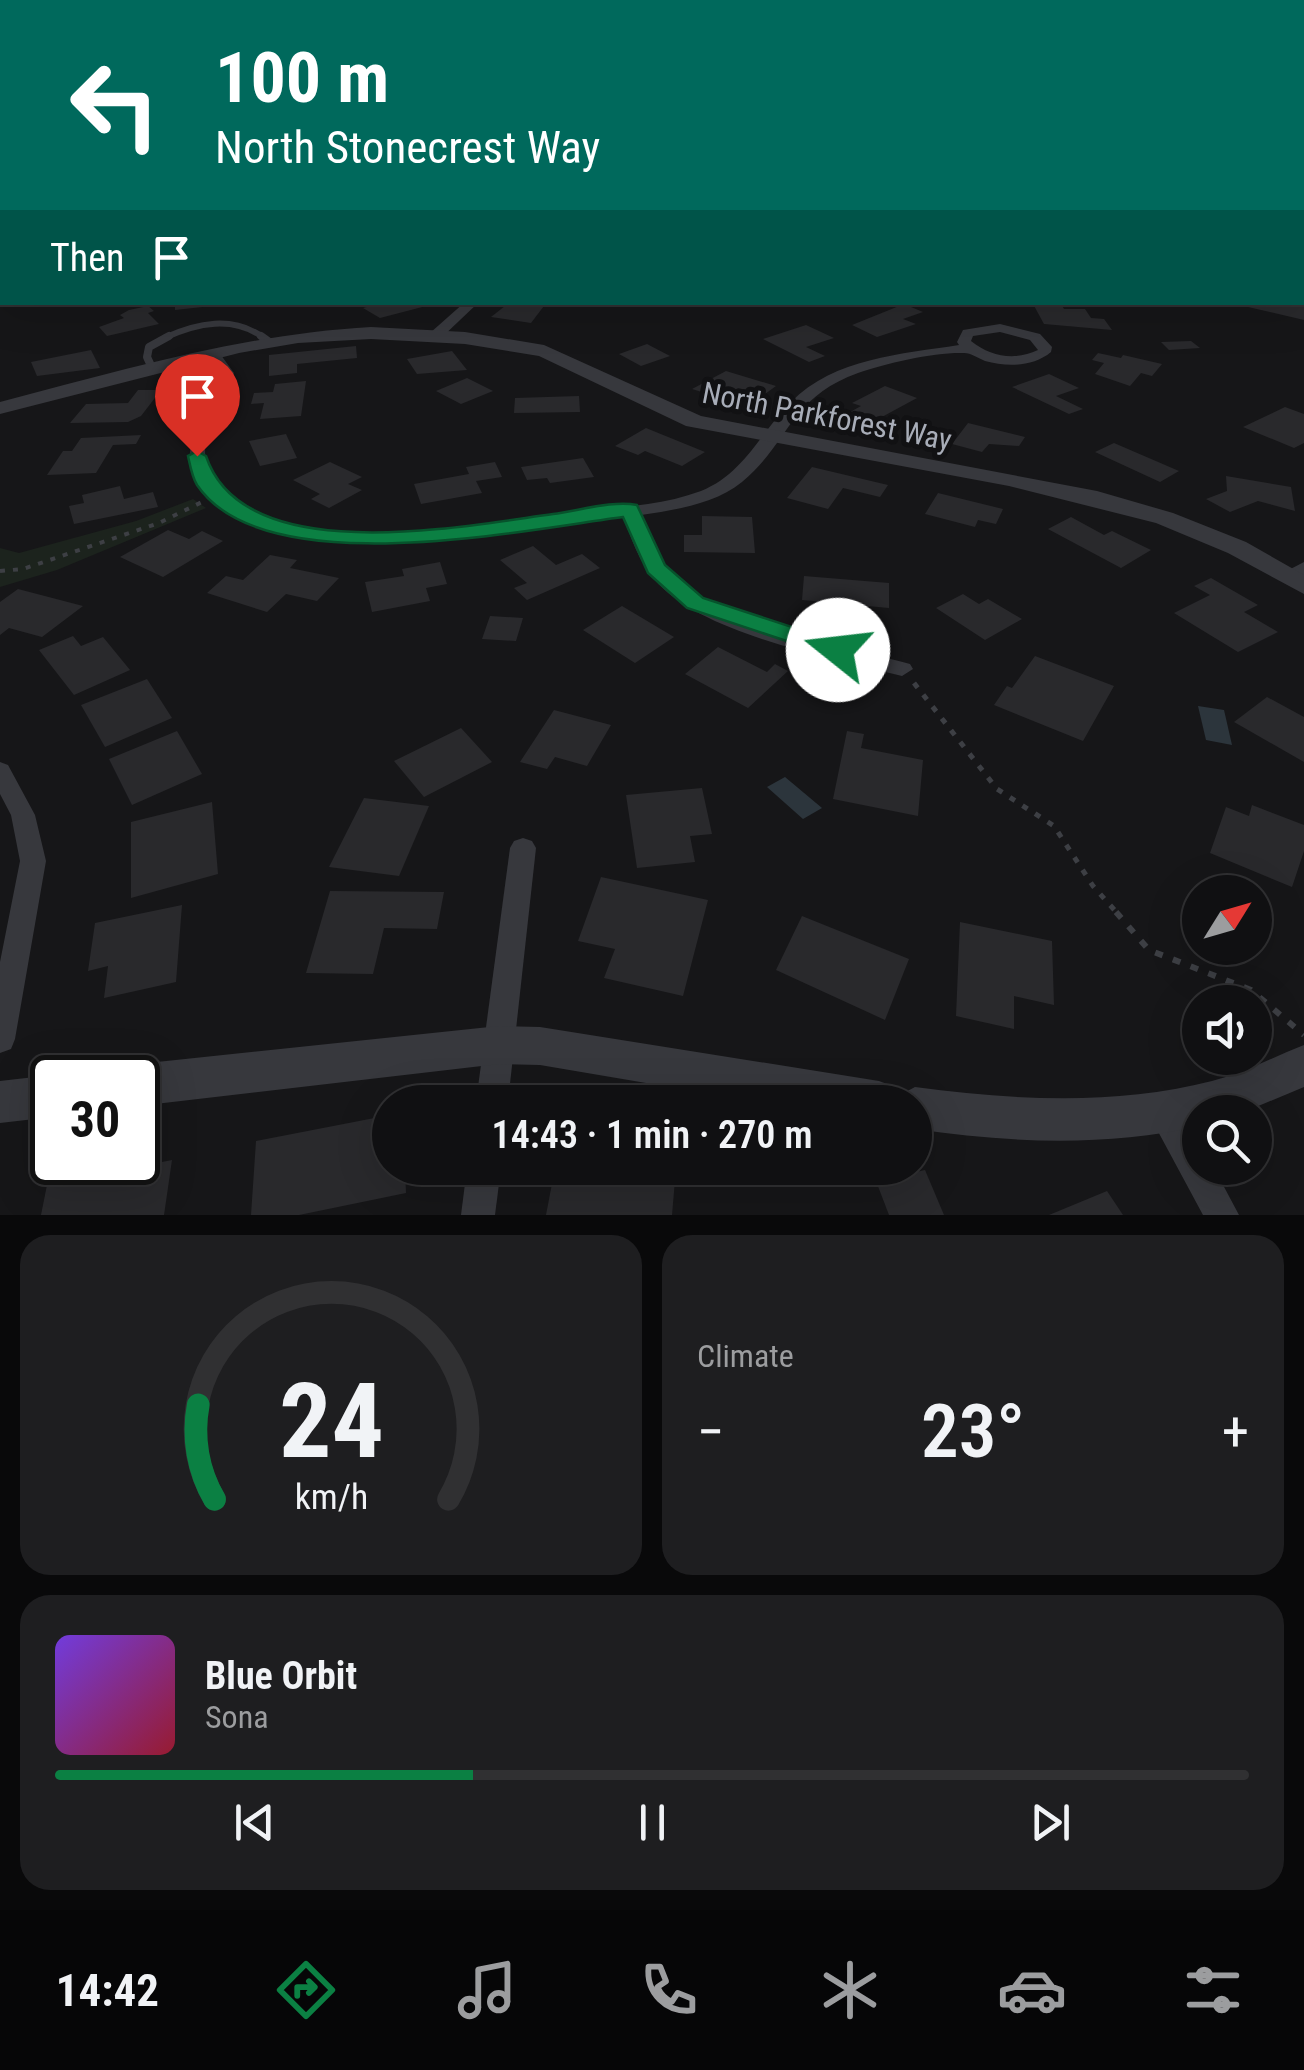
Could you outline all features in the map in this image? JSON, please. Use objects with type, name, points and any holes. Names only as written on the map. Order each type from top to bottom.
[{"type":"street","points":[[435,336],[469,305]]},
{"type":"street","points":[[213,354],[227,373],[197,456],[205,482],[217,496],[258,520],[292,531],[372,540],[430,537],[690,500],[727,486],[751,467],[798,403],[841,376],[884,362],[968,348],[988,357],[1016,360],[1038,356],[1046,347],[1025,332],[987,328],[964,337],[968,348]]},
{"type":"street","name":"North Parkforest Way","points":[[0,408],[268,342],[345,334],[435,336],[544,351],[584,366],[664,411],[771,438],[1138,508],[1204,532],[1299,576]]},
{"type":"street","points":[[630,510],[655,568],[695,603],[742,622],[902,669]]},
{"type":"street","points":[[0,771],[23,816],[33,861],[0,1039]]},
{"type":"street","points":[[494,1085],[523,848]]},
{"type":"street","points":[[160,1083],[499,1044],[540,1046],[776,1085]]},
{"type":"street","points":[[932,1110],[988,1118],[1079,1120],[1163,1112],[1233,1094],[1304,1064]]},
{"type":"street","points":[[0,1102],[30,1099]]},
{"type":"street","points":[[1163,1112],[1222,1215]]},
{"type":"street","points":[[478,1215],[482,1185]]},
{"type":"lane","points":[[153,370],[147,357],[148,347],[190,329],[242,324],[268,342]]},
{"type":"path","points":[[0,571],[23,569],[159,523],[217,496]]},
{"type":"path","points":[[902,669],[996,789],[1054,826],[1130,934],[1149,950],[1251,990],[1304,1035]]},
{"type":"shaded area","points":[[193,499],[206,508],[57,570],[0,587],[0,548],[19,553],[136,521]]},
{"type":"shaded area","points":[[1198,706],[1224,710],[1232,745],[1206,740]]},
{"type":"shaded area","points":[[785,777],[822,808],[803,819],[767,787]]},
{"type":"building","points":[[175,305],[221,305],[175,310]]},
{"type":"building","points":[[374,305],[430,305],[380,318],[363,308]]},
{"type":"building","points":[[506,305],[545,305],[531,323],[491,317]]},
{"type":"building","points":[[902,305],[923,312],[903,319],[916,324],[877,337],[852,325]]},
{"type":"building","points":[[1034,305],[1085,309],[1091,318],[1104,319],[1112,330],[1044,324]]},
{"type":"building","points":[[1239,305],[1304,305],[1304,320]]},
{"type":"building","points":[[148,306],[154,311],[148,313],[159,324],[107,336],[99,327],[124,318],[120,315],[129,310]]},
{"type":"building","points":[[806,325],[834,338],[806,347],[825,356],[809,362],[763,339]]},
{"type":"building","points":[[1191,341],[1200,348],[1169,350],[1161,342]]},
{"type":"building","points":[[647,344],[670,356],[641,366],[619,354]]},
{"type":"building","points":[[356,346],[357,358],[297,364],[297,373],[269,376],[269,355]]},
{"type":"building","points":[[91,350],[100,368],[37,376],[31,362]]},
{"type":"building","points":[[452,351],[467,370],[417,374],[407,359]]},
{"type":"building","points":[[1098,353],[1162,364],[1152,376],[1141,373],[1130,386],[1095,374],[1104,363],[1092,360]]},
{"type":"building","points":[[726,371],[776,386],[765,394],[752,390],[734,402],[692,389]]},
{"type":"building","points":[[1049,374],[1079,388],[1056,396],[1083,409],[1069,414],[1012,387]]},
{"type":"building","points":[[467,378],[493,391],[461,404],[436,391]]},
{"type":"building","points":[[306,381],[301,416],[260,419],[264,403],[251,404],[254,393],[273,392],[275,384]]},
{"type":"building","points":[[885,386],[917,398],[880,418],[889,422],[876,430],[843,416],[861,406],[852,403]]},
{"type":"building","points":[[138,390],[161,390],[141,416],[128,422],[70,423],[86,404],[128,403]]},
{"type":"building","points":[[579,396],[580,412],[514,413],[515,398]]},
{"type":"building","points":[[1285,407],[1304,414],[1304,443],[1294,448],[1243,427]]},
{"type":"building","points":[[968,423],[1025,437],[1019,446],[989,444],[982,452],[952,444]]},
{"type":"building","points":[[646,428],[705,452],[682,466],[645,451],[638,455],[615,446]]},
{"type":"building","points":[[286,434],[297,458],[260,466],[249,441]]},
{"type":"building","points":[[141,435],[136,444],[113,445],[96,473],[47,475],[63,451],[72,451],[81,438]]},
{"type":"building","points":[[1114,443],[1179,471],[1160,482],[1095,452]]},
{"type":"building","points":[[583,458],[594,477],[550,483],[547,478],[527,480],[521,467]]},
{"type":"building","points":[[330,462],[362,477],[348,484],[362,490],[329,508],[311,499],[320,494],[293,480]]},
{"type":"building","points":[[495,462],[502,477],[476,481],[482,493],[421,504],[414,484],[469,474],[466,467]]},
{"type":"building","points":[[812,467],[888,485],[880,497],[843,488],[828,509],[787,498]]},
{"type":"building","points":[[1226,476],[1291,487],[1295,511],[1258,501],[1230,512],[1206,499],[1227,491]]},
{"type":"building","points":[[120,486],[124,499],[153,492],[158,507],[74,524],[69,506],[84,503],[82,495]]},
{"type":"building","points":[[938,493],[1003,509],[996,524],[978,520],[975,527],[925,514]]},
{"type":"building","points":[[702,516],[752,517],[755,553],[684,552],[684,535],[702,535]]},
{"type":"building","points":[[1071,517],[1104,535],[1112,531],[1151,550],[1121,568],[1048,529]]},
{"type":"building","points":[[168,530],[189,539],[202,531],[223,541],[163,577],[120,557]]},
{"type":"building","points":[[533,546],[556,565],[582,554],[600,568],[527,600],[514,588],[527,583],[500,560]]},
{"type":"building","points":[[270,555],[297,560],[290,568],[339,578],[317,601],[286,594],[267,612],[207,593],[226,576],[243,580]]},
{"type":"building","points":[[440,562],[447,584],[426,588],[430,601],[372,612],[365,582],[404,576],[402,569]]},
{"type":"building","points":[[804,576],[889,583],[889,608],[802,600]]},
{"type":"building","points":[[1211,578],[1258,605],[1244,612],[1278,632],[1238,652],[1174,613],[1210,595],[1194,586]]},
{"type":"building","points":[[18,589],[83,606],[42,637],[9,628],[0,635],[0,602]]},
{"type":"building","points":[[963,594],[979,604],[988,599],[1022,619],[985,640],[936,608]]},
{"type":"building","points":[[622,606],[674,637],[635,663],[583,630]]},
{"type":"building","points":[[490,616],[523,618],[516,641],[482,639]]},
{"type":"building","points":[[73,636],[81,646],[103,637],[130,670],[74,695],[39,650]]},
{"type":"building","points":[[718,647],[767,672],[775,664],[788,671],[748,708],[685,674]]},
{"type":"building","points":[[1035,656],[1114,686],[1083,741],[994,705]]},
{"type":"building","points":[[147,679],[172,718],[105,747],[81,705]]},
{"type":"building","points":[[1267,697],[1304,717],[1304,762],[1234,722]]},
{"type":"building","points":[[554,710],[611,725],[587,766],[555,757],[547,769],[520,762]]},
{"type":"building","points":[[461,728],[492,762],[424,797],[394,761]]},
{"type":"building","points":[[177,731],[202,774],[132,805],[109,759]]},
{"type":"building","points":[[847,731],[864,734],[861,748],[923,760],[918,816],[833,799]]},
{"type":"building","points":[[702,788],[712,834],[690,836],[695,862],[637,868],[626,795]]},
{"type":"building","points":[[364,798],[429,806],[399,876],[329,867]]},
{"type":"building","points":[[212,802],[218,874],[131,898],[131,822]]},
{"type":"building","points":[[1252,805],[1304,825],[1304,851],[1292,887],[1272,879],[1272,875],[1210,853],[1226,807],[1249,816]]},
{"type":"building","points":[[601,877],[708,900],[683,996],[604,978],[615,949],[578,941]]},
{"type":"building","points":[[330,891],[444,892],[437,929],[384,928],[373,974],[306,973]]},
{"type":"building","points":[[182,905],[176,982],[104,998],[108,966],[88,971],[95,923]]},
{"type":"building","points":[[802,916],[909,959],[885,1020],[776,970]]},
{"type":"building","points":[[960,922],[1052,941],[1054,1005],[1014,996],[1014,1029],[956,1016]]},
{"type":"building","points":[[372,1118],[372,1185],[406,1185],[406,1193],[299,1215],[251,1215],[256,1141]]},
{"type":"building","points":[[172,1160],[164,1215],[41,1215],[47,1185],[160,1185],[160,1162]]},
{"type":"building","points":[[552,1185],[675,1185],[672,1215],[546,1215]]},
{"type":"building","points":[[878,1185],[931,1185],[944,1215],[889,1215]]},
{"type":"building","points":[[1107,1191],[1123,1215],[1049,1215]]},
{"type":"route","points":[[197,456],[205,482],[232,507],[292,531],[331,538],[430,537],[630,510],[655,568],[695,603],[717,614],[838,650]]}]
